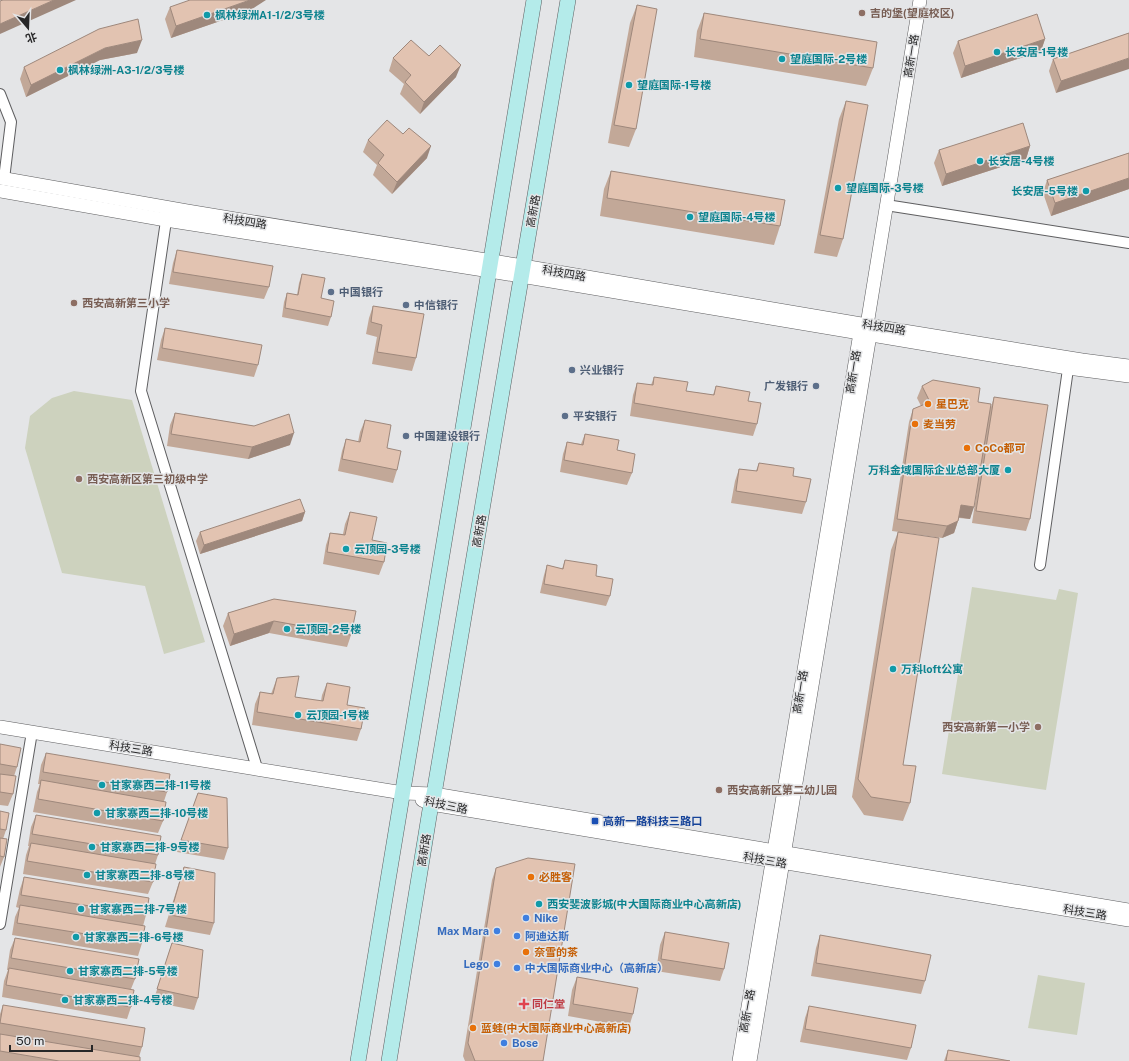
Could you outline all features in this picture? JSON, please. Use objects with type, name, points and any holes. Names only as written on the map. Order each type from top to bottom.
[{"type":"main road","points":[[358,1061],[534,0]]},
{"type":"main road","name":"高新路","points":[[389,1061],[568,0]]},
{"type":"street","name":"高新一路","points":[[739,1061],[778,856],[920,0]]},
{"type":"street","points":[[0,94],[11,122],[1,183]]},
{"type":"street","name":"科技四路","points":[[1,183],[167,214],[522,271],[866,331],[1069,363],[1129,376]]},
{"type":"street","points":[[886,205],[1129,243]]},
{"type":"street","points":[[167,214],[141,391],[257,768]]},
{"type":"street","name":"科技四路","points":[[1069,363],[1129,366]]},
{"type":"street","points":[[1040,565],[1069,363]]},
{"type":"street","name":"科技三路","points":[[0,727],[257,768],[432,799],[778,856],[1129,910]]},
{"type":"street","points":[[0,924],[32,732]]},
{"type":"street","name":"高新一路","points":[[750,1061],[778,856]]},
{"type":"street","name":"科技三路","points":[[778,856],[1129,920]]},
{"type":"green space","name":"西安高新区第三初级中学","points":[[74,391],[132,400],[205,642],[164,654],[145,586],[62,573],[25,448],[30,416],[52,398]]},
{"type":"green space","points":[[972,587],[1056,600],[1059,589],[1078,593],[1046,790],[942,774]]},
{"type":"green space","points":[[1038,975],[1085,983],[1077,1035],[1028,1028]]},
{"type":"building","points":[[54,0],[0,24],[0,1]]},
{"type":"building","points":[[190,0],[250,0],[176,26],[170,7]]},
{"type":"building","name":"望庭国际-1号楼","points":[[637,5],[657,9],[636,129],[614,125]]},
{"type":"building","points":[[704,13],[877,42],[873,68],[700,39]]},
{"type":"building","points":[[1037,14],[1045,39],[965,66],[958,41]]},
{"type":"building","points":[[138,19],[142,40],[105,48],[31,85],[24,67],[99,29]]},
{"type":"building","points":[[1129,33],[1129,58],[1061,81],[1053,59]]},
{"type":"building","points":[[411,40],[429,56],[440,45],[461,65],[424,102],[405,82],[411,75],[393,58]]},
{"type":"building","name":"望庭国际-3号楼","points":[[846,101],[868,105],[843,239],[820,235]]},
{"type":"building","points":[[387,120],[403,134],[409,128],[431,146],[397,182],[378,163],[384,155],[368,140]]},
{"type":"building","points":[[1023,123],[1030,146],[946,174],[939,150]]},
{"type":"building","points":[[1129,153],[1129,178],[1055,203],[1047,180]]},
{"type":"building","points":[[611,171],[785,200],[780,226],[607,198]]},
{"type":"building","points":[[177,250],[273,266],[269,287],[173,272]]},
{"type":"building","points":[[302,274],[325,278],[321,298],[334,301],[331,317],[285,308],[287,293],[298,295]]},
{"type":"building","points":[[373,306],[424,314],[416,358],[377,352],[382,325],[371,322]]},
{"type":"building","points":[[165,328],[262,345],[258,365],[162,348]]},
{"type":"building","points":[[654,377],[688,382],[686,391],[714,395],[716,386],[750,392],[748,401],[761,403],[757,424],[634,403],[637,383],[653,385]]},
{"type":"building","points":[[933,380],[980,388],[978,402],[991,404],[974,507],[961,505],[958,521],[947,526],[897,519],[913,409],[930,402],[922,386]]},
{"type":"building","name":"万科金域国际企业总部大厦","points":[[994,397],[1048,405],[1030,519],[976,511]]},
{"type":"building","points":[[175,413],[254,426],[289,414],[294,433],[252,447],[171,434]]},
{"type":"building","points":[[365,420],[391,425],[387,448],[401,451],[397,470],[342,459],[346,439],[360,442]]},
{"type":"building","points":[[585,434],[619,440],[617,450],[635,454],[632,473],[564,460],[567,442],[583,445]]},
{"type":"building","points":[[759,463],[794,468],[793,476],[811,479],[806,502],[736,491],[739,469],[757,471]]},
{"type":"building","points":[[300,499],[305,512],[204,545],[200,532]]},
{"type":"building","points":[[350,512],[377,517],[372,540],[387,543],[384,562],[327,552],[330,533],[345,535]]},
{"type":"building","name":"万科loft公寓","points":[[898,532],[939,538],[903,765],[916,766],[910,803],[871,797],[858,779]]},
{"type":"building","points":[[565,560],[597,565],[596,576],[613,579],[610,596],[544,584],[547,565],[563,569]]},
{"type":"building","points":[[274,599],[356,611],[351,635],[274,621],[234,634],[228,613]]},
{"type":"building","points":[[299,676],[295,697],[323,701],[327,683],[350,687],[347,705],[365,708],[361,729],[257,712],[260,692],[273,694],[277,678]]},
{"type":"building","points":[[0,744],[21,748],[17,767],[0,764]]},
{"type":"building","points":[[46,753],[170,774],[167,792],[43,772]]},
{"type":"building","points":[[0,774],[16,776],[13,794],[0,792]]},
{"type":"building","points":[[41,780],[166,802],[163,821],[38,799]]},
{"type":"building","points":[[198,793],[227,798],[228,848],[181,840]]},
{"type":"building","points":[[0,811],[9,813],[6,830],[0,829]]},
{"type":"building","points":[[36,815],[161,836],[158,855],[32,834]]},
{"type":"building","points":[[0,838],[7,839],[4,857],[0,856]]},
{"type":"building","points":[[31,843],[156,864],[153,882],[27,861]]},
{"type":"building","name":"中大国际商业中心（高新店）","points":[[528,858],[575,864],[543,1061],[475,1061],[468,1043],[496,868]]},
{"type":"building","points":[[184,867],[215,873],[214,923],[170,915]]},
{"type":"building","points":[[24,877],[149,898],[146,915],[21,895]]},
{"type":"building","points":[[20,905],[145,926],[142,943],[17,923]]},
{"type":"building","points":[[665,932],[729,943],[724,969],[661,959]]},
{"type":"building","points":[[820,935],[931,955],[925,981],[816,963]]},
{"type":"building","points":[[15,938],[139,959],[135,979],[11,958]]},
{"type":"building","points":[[172,943],[203,950],[198,998],[157,989]]},
{"type":"building","points":[[9,968],[134,990],[131,1007],[6,985]]},
{"type":"building","points":[[577,977],[638,988],[633,1014],[573,1004]]},
{"type":"building","points":[[3,1005],[145,1028],[142,1047],[0,1023]]},
{"type":"building","points":[[809,1006],[916,1025],[911,1048],[805,1029]]},
{"type":"building","points":[[0,1034],[140,1057],[140,1061],[59,1061],[0,1051]]},
{"type":"building","points":[[948,1050],[1010,1061],[946,1061]]},
{"type":"place","name":"吉的堡(望庭校区)","points":[[862,13]]},
{"type":"place","name":"枫林绿洲A1-1/2/3号楼","points":[[207,15]]},
{"type":"place","name":"长安居-1号楼","points":[[997,52]]},
{"type":"place","name":"望庭国际-2号楼","points":[[782,59]]},
{"type":"place","name":"枫林绿洲-A3-1/2/3号楼","points":[[60,70]]},
{"type":"place","name":"望庭国际-1号楼","points":[[629,85]]},
{"type":"place","name":"长安居-4号楼","points":[[980,161]]},
{"type":"place","name":"望庭国际-3号楼","points":[[838,188]]},
{"type":"place","name":"长安居-5号楼","points":[[1086,191]]},
{"type":"place","name":"望庭国际-4号楼","points":[[690,217]]},
{"type":"place","name":"中国银行","points":[[331,292]]},
{"type":"place","name":"西安高新第三小学","points":[[74,303]]},
{"type":"place","name":"中信银行","points":[[406,305]]},
{"type":"place","name":"兴业银行","points":[[572,370]]},
{"type":"place","name":"广发银行","points":[[816,386]]},
{"type":"place","name":"星巴克","points":[[928,404]]},
{"type":"place","name":"平安银行","points":[[565,416]]},
{"type":"place","name":"麦当劳","points":[[915,424]]},
{"type":"place","name":"中国建设银行","points":[[406,436]]},
{"type":"place","name":"CoCo都可","points":[[967,448]]},
{"type":"place","name":"万科金域国际企业总部大厦","points":[[1008,470]]},
{"type":"place","name":"西安高新区第三初级中学","points":[[79,479]]},
{"type":"place","name":"云顶园-3号楼","points":[[346,549]]},
{"type":"place","name":"云顶园-2号楼","points":[[287,629]]},
{"type":"place","name":"万科loft公寓","points":[[893,669]]},
{"type":"place","name":"云顶园-1号楼","points":[[298,715]]},
{"type":"place","name":"西安高新第一小学","points":[[1038,727]]},
{"type":"place","name":"甘家寨西二排-11号楼","points":[[102,785]]},
{"type":"place","name":"西安高新区第二幼儿园","points":[[719,790]]},
{"type":"place","name":"甘家寨西二排-10号楼","points":[[97,813]]},
{"type":"place","name":"高新一路科技三路口","points":[[595,821]]},
{"type":"place","name":"甘家寨西二排-9号楼","points":[[92,847]]},
{"type":"place","name":"甘家寨西二排-8号楼","points":[[87,875]]},
{"type":"place","name":"必胜客","points":[[531,877]]},
{"type":"place","name":"西安斐波影城(中大国际商业中心高新店)","points":[[539,904]]},
{"type":"place","name":"甘家寨西二排-7号楼","points":[[81,909]]},
{"type":"place","name":"Nike","points":[[526,918]]},
{"type":"place","name":"Max Mara","points":[[497,931]]},
{"type":"place","name":"阿迪达斯","points":[[517,936]]},
{"type":"place","name":"甘家寨西二排-6号楼","points":[[76,937]]},
{"type":"place","name":"奈雪的茶","points":[[526,952]]},
{"type":"place","name":"Lego","points":[[497,964]]},
{"type":"place","name":"中大国际商业中心（高新店）","points":[[517,968]]},
{"type":"place","name":"甘家寨西二排-5号楼","points":[[70,971]]},
{"type":"place","name":"甘家寨西二排-4号楼","points":[[65,1000]]},
{"type":"place","name":"同仁堂","points":[[524,1004]]},
{"type":"place","name":"蓝蛙(中大国际商业中心高新店)","points":[[473,1028]]},
{"type":"place","name":"Bose","points":[[504,1043]]}]
